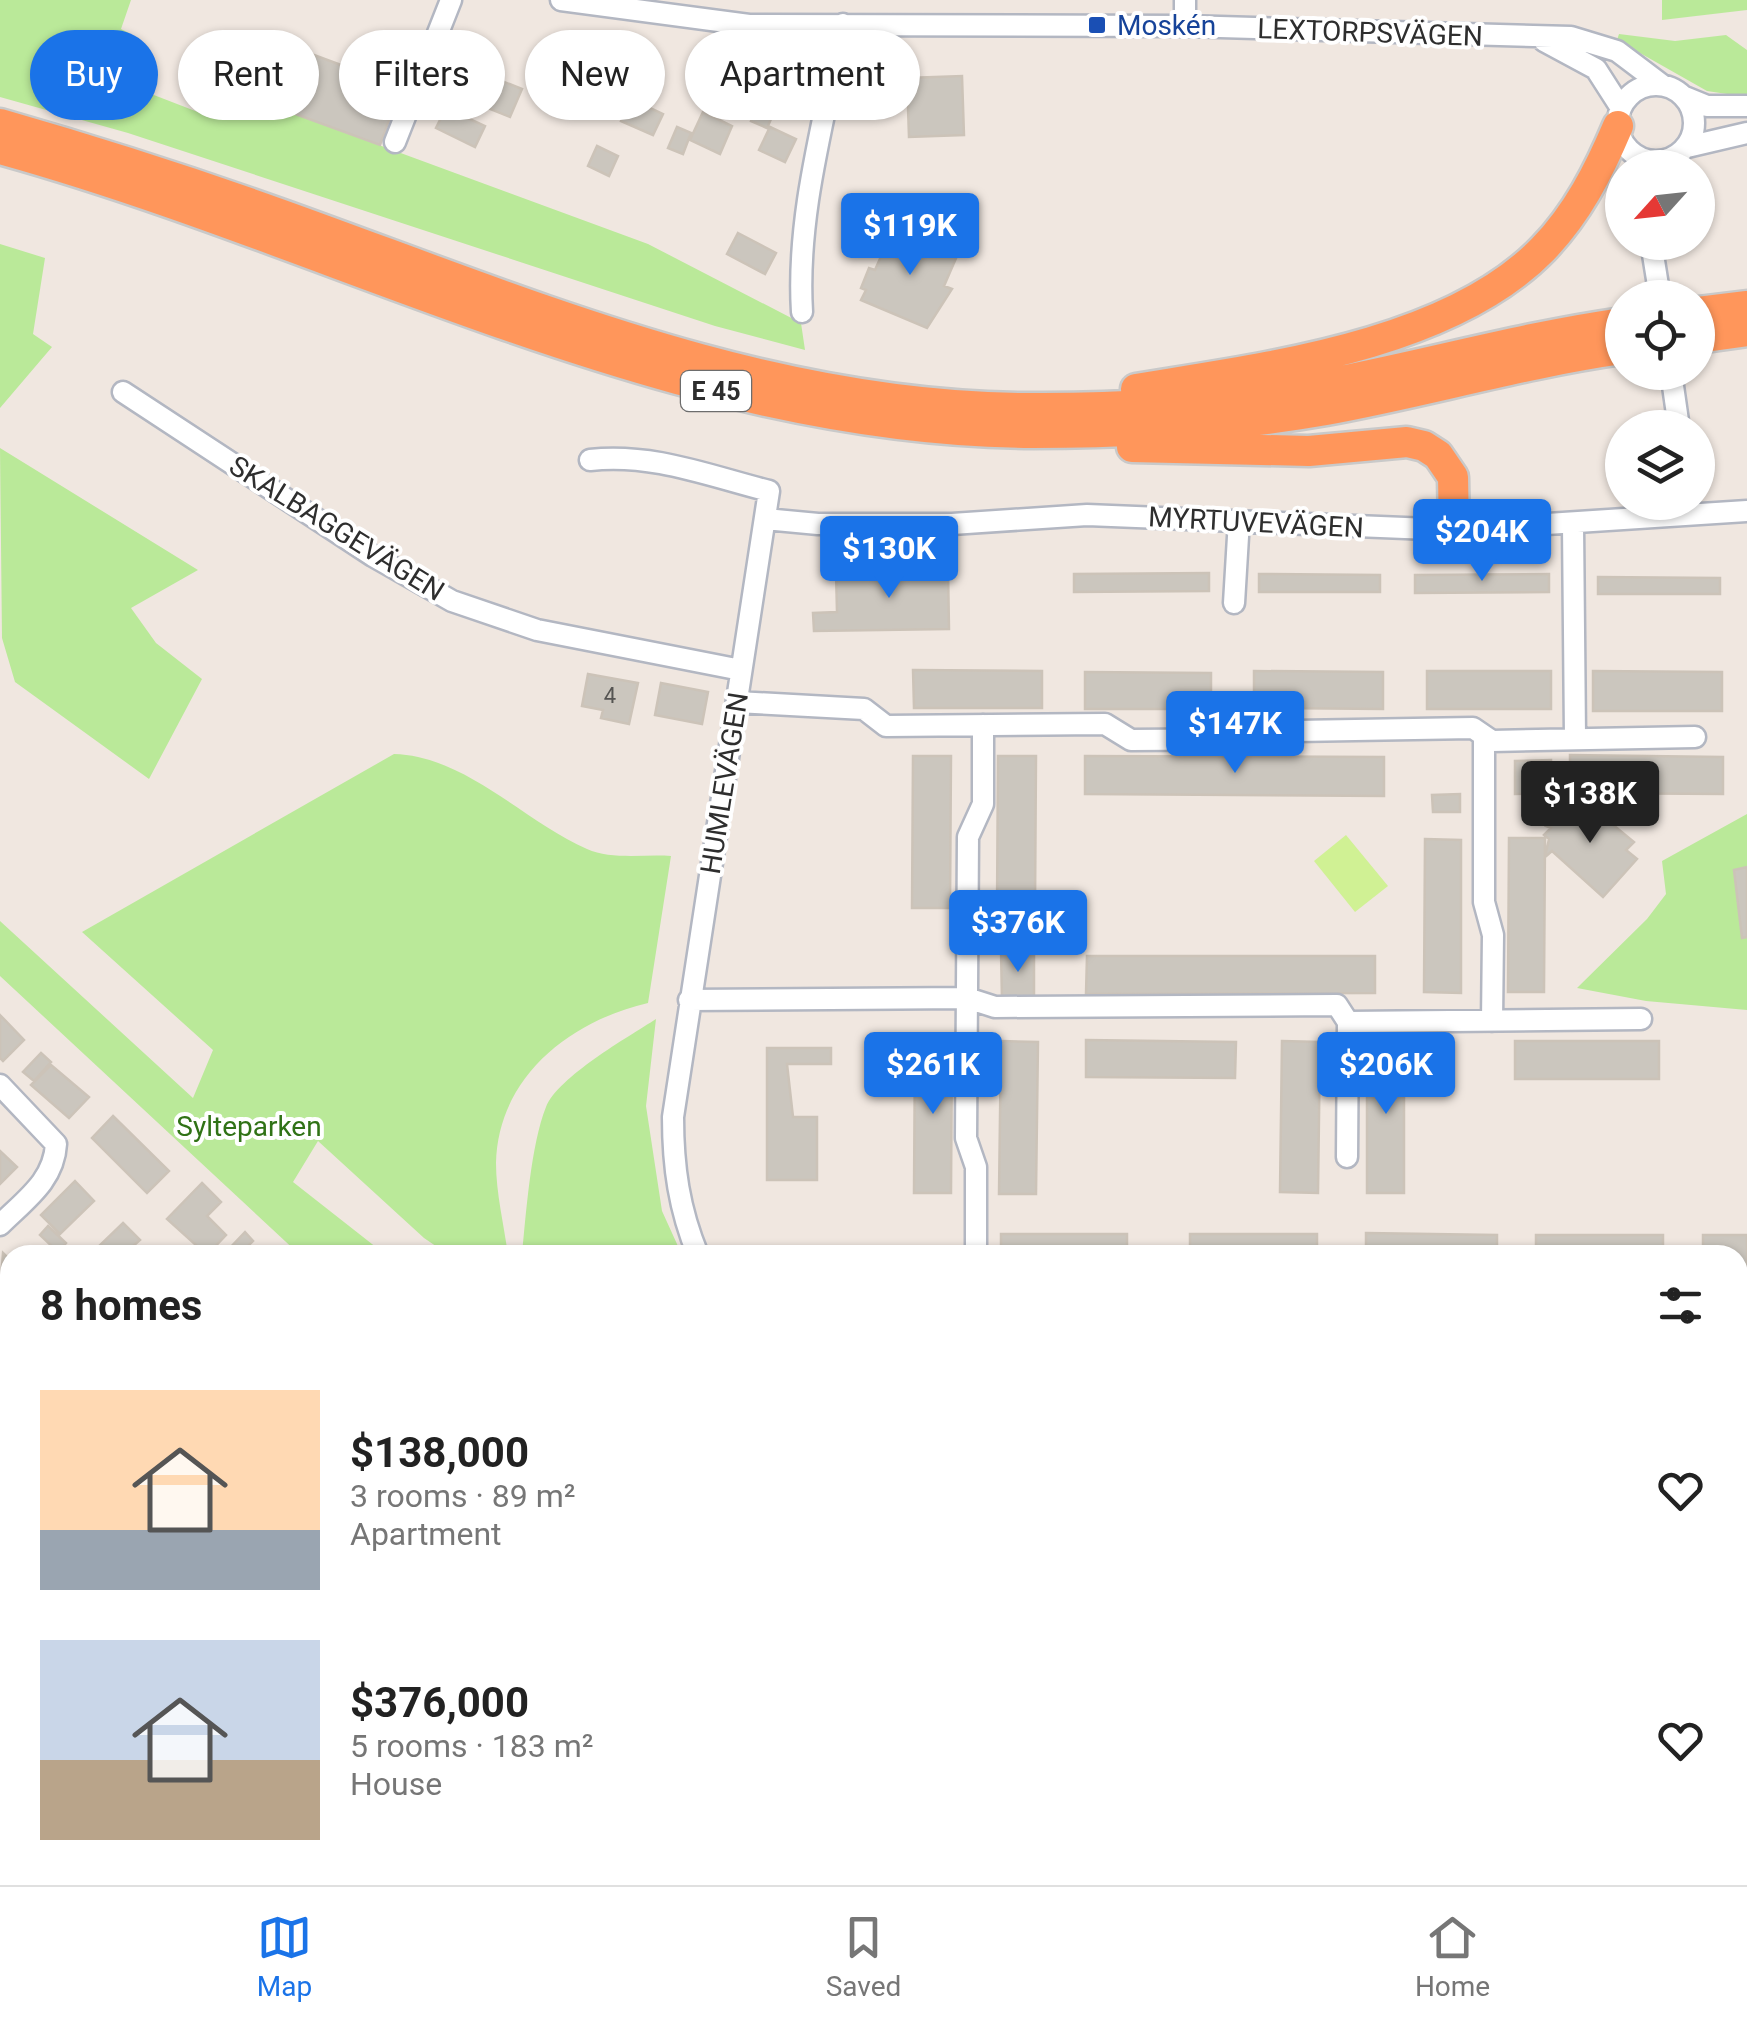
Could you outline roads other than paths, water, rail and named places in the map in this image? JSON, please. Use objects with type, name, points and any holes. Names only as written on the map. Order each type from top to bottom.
[{"type":"highway","name":"E 45","points":[[0,124],[277,213],[523,305],[677,355],[839,390],[1025,420],[1108,407],[1245,396],[1605,326]]},
{"type":"highway","points":[[1025,420],[1359,343],[1450,311],[1501,283],[1542,251],[1624,138]]},
{"type":"highway","name":"E 45","points":[[0,150],[268,237],[567,346],[726,394],[876,421],[1025,420],[1184,428],[1270,418],[1605,351]]},
{"type":"highway","points":[[1715,310],[1747,306]]},
{"type":"highway","points":[[1715,336],[1747,331]]},
{"type":"highway","points":[[1025,420],[1164,450],[1309,451],[1406,442],[1424,446],[1438,455],[1452,477],[1454,530]]},
{"type":"street","points":[[395,142],[450,0]]},
{"type":"street","name":"LEXTORPSVÄGEN","points":[[561,0],[645,6],[749,24],[1185,26],[1594,42],[1640,65],[1662,85]]},
{"type":"street","points":[[1185,0],[1185,26]]},
{"type":"street","points":[[802,312],[800,269],[806,214],[843,24]]},
{"type":"street","name":"LEXTORPSVÄGEN","points":[[1538,38],[1596,69],[1624,138]]},
{"type":"street","points":[[1624,138],[1637,90],[1662,85],[1707,106],[1747,106]]},
{"type":"street","points":[[1679,150],[1695,122],[1685,98]]},
{"type":"street","points":[[1697,150],[1747,133]]},
{"type":"street","name":"SKALBAGGEVÄGEN","points":[[123,392],[373,556],[466,607],[537,630],[742,670]]},
{"type":"street","points":[[590,460],[618,457],[668,462],[769,490],[766,518]]},
{"type":"street","name":"MYRTUVEVÄGEN","points":[[1715,510],[1747,510]]},
{"type":"street","name":"MYRTUVEVÄGEN","points":[[766,518],[933,524],[1086,515],[1239,520],[1346,529],[1454,530],[1613,520]]},
{"type":"street","name":"HUMLEVÄGEN","points":[[694,1245],[683,1219],[674,1172],[672,1117],[766,518]]},
{"type":"street","points":[[1234,603],[1239,520]]},
{"type":"street","points":[[1574,525],[1575,736]]},
{"type":"street","points":[[736,702],[864,709],[886,726],[1105,724],[1131,740],[1275,739],[1296,731],[1473,728],[1492,741],[1696,736]]},
{"type":"street","points":[[976,1245],[976,1167],[966,1138],[968,837],[983,804],[984,725]]},
{"type":"street","points":[[1484,736],[1484,902],[1493,935],[1492,1021]]},
{"type":"street","points":[[690,1000],[967,998],[995,1007],[1338,1006],[1348,1022],[1347,1157]]},
{"type":"street","points":[[1348,1022],[1641,1019]]},
{"type":"street","points":[[0,1085],[56,1144],[54,1166],[48,1177],[0,1225]]},
{"type":"place","name":"Moskén","points":[[1097,25]]},
{"type":"park label","name":"Sylteparken","points":[[249,1126]]}]
